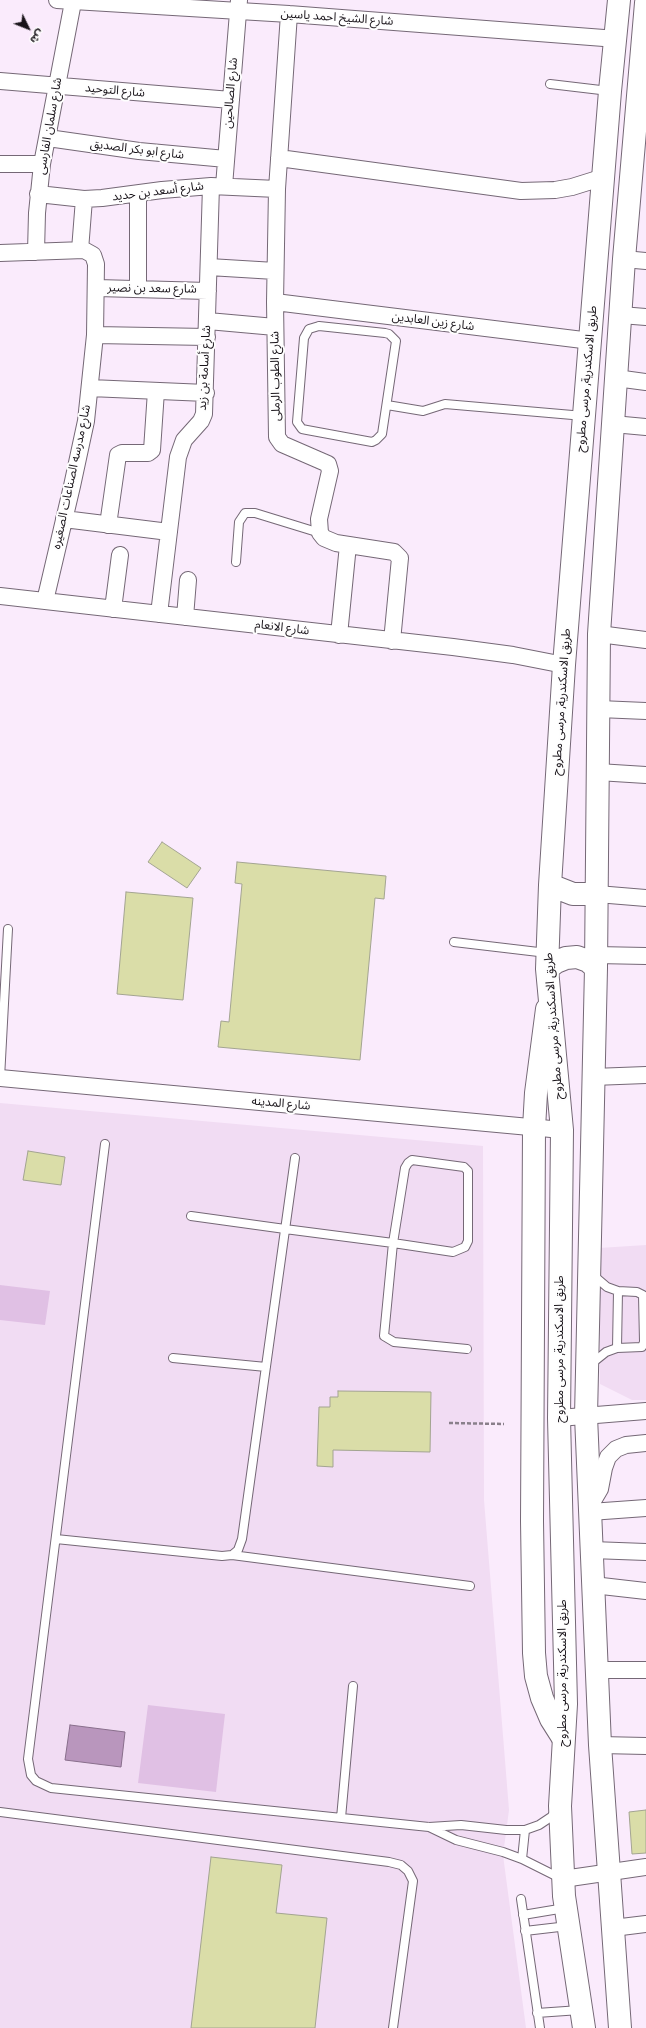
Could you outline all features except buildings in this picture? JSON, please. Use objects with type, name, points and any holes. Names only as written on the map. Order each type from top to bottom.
[{"type":"main road","name":"طريق الاسكندرية, مرسى مطروح","points":[[583,2019],[567,1917],[563,1879],[560,1806],[565,1670],[559,1418],[562,1130],[548,961],[550,885],[564,665],[610,91],[617,38],[619,0]]},
{"type":"main road","points":[[620,2028],[600,1745],[586,1416],[596,961],[599,634],[624,259],[646,3]]},
{"type":"main road","points":[[550,885],[573,894],[597,894]]},
{"type":"main road","points":[[548,961],[556,962],[572,958],[596,961]]},
{"type":"main road","points":[[550,998],[544,1028],[534,1128],[532,1521],[534,1653],[536,1676],[542,1698],[551,1719],[563,1738]]},
{"type":"street","name":"شارع الشيخ احمد ياسين","points":[[57,0],[73,2],[238,6],[289,14],[617,38]]},
{"type":"street","name":"شارع سلمان الفارسى","points":[[36,252],[38,194],[42,164],[73,2]]},
{"type":"street","name":"شارع الصالحين","points":[[217,186],[226,159],[238,6]]},
{"type":"street","name":"شارع الطوب الرملى","points":[[289,14],[277,189],[274,302],[278,440],[282,444],[325,461],[329,466],[319,519],[320,533]]},
{"type":"street","name":"شارع التوحيد","points":[[0,81],[231,100]]},
{"type":"street","name":"شارع ابو بكر الصديق","points":[[48,138],[139,151],[226,159]]},
{"type":"street","points":[[279,158],[521,190],[561,189],[604,177]]},
{"type":"street","points":[[0,164],[42,164]]},
{"type":"street","name":"شارع أسعد بن حديد","points":[[38,194],[84,199],[217,186],[277,189]]},
{"type":"street","name":"شارع أسامة بن زيد","points":[[159,614],[178,457],[184,440],[201,422],[204,414],[206,393],[209,267],[217,186]]},
{"type":"street","points":[[138,194],[138,289]]},
{"type":"street","points":[[0,254],[80,250],[84,199]]},
{"type":"street","name":"شارع مدرسه الصناعات الصغيره","points":[[45,601],[80,454],[90,388],[95,335],[97,288],[95,260],[89,252],[80,250]]},
{"type":"street","points":[[624,259],[646,261]]},
{"type":"street","points":[[209,267],[275,271]]},
{"type":"street","name":"شارع سعد بن نصير","points":[[97,288],[208,291]]},
{"type":"street","name":"شارع زين العابدين","points":[[274,302],[591,341]]},
{"type":"street","points":[[621,314],[646,316]]},
{"type":"street","points":[[95,335],[275,327]]},
{"type":"street","points":[[616,378],[646,382]]},
{"type":"street","points":[[90,388],[206,393]]},
{"type":"street","points":[[108,525],[118,455],[122,453],[148,453],[152,450],[156,391]]},
{"type":"street","points":[[613,424],[646,427]]},
{"type":"street","points":[[64,520],[169,532]]},
{"type":"street","points":[[320,533],[330,542],[394,552],[400,558],[392,641]]},
{"type":"street","points":[[339,635],[348,545]]},
{"type":"street","points":[[113,609],[120,555]]},
{"type":"street","points":[[185,617],[188,580]]},
{"type":"street","name":"شارع الانعام","points":[[0,596],[483,651],[564,665]]},
{"type":"street","points":[[599,634],[646,640]]},
{"type":"street","points":[[599,709],[646,711]]},
{"type":"street","points":[[598,772],[646,775]]},
{"type":"street","points":[[597,894],[646,898]]},
{"type":"street","points":[[596,961],[646,956]]},
{"type":"street","points":[[593,1077],[646,1074]]},
{"type":"street","name":"شارع المدينه","points":[[0,1078],[562,1130]]},
{"type":"street","points":[[559,1418],[646,1411]]},
{"type":"street","points":[[646,1443],[626,1445],[616,1449],[608,1457],[604,1468],[600,1489],[590,1509],[646,1508]]},
{"type":"street","points":[[592,1550],[646,1552]]},
{"type":"street","points":[[593,1585],[646,1591]]},
{"type":"street","points":[[597,1670],[646,1670]]},
{"type":"street","points":[[600,1745],[646,1746]]},
{"type":"street","points":[[563,1879],[646,1867]]},
{"type":"street","points":[[613,1928],[646,1924]]},
{"type":"lane","points":[[550,84],[610,91]]},
{"type":"lane","points":[[319,326],[384,333],[393,336],[396,345],[387,406],[382,434],[380,438],[372,442],[307,430],[299,426],[296,417],[304,338],[309,329],[319,326]]},
{"type":"lane","points":[[387,406],[423,411],[446,404],[584,416]]},
{"type":"lane","points":[[236,562],[239,522],[244,513],[255,513],[320,533]]},
{"type":"lane","points":[[0,1078],[8,929]]},
{"type":"lane","points":[[454,942],[548,961]]},
{"type":"lane","points":[[105,1144],[28,1759],[31,1775],[36,1781],[52,1788],[429,1827],[453,1824],[506,1830],[525,1830],[539,1825],[551,1817],[560,1806]]},
{"type":"lane","points":[[232,1555],[238,1550],[242,1540],[295,1158]]},
{"type":"lane","points":[[190,1216],[394,1244],[453,1252],[465,1247],[468,1241],[468,1171],[464,1167],[412,1160],[405,1168],[394,1244],[384,1336],[394,1342],[467,1350]]},
{"type":"lane","points":[[587,1367],[606,1352],[617,1348],[642,1347],[644,1342],[642,1295],[637,1292],[618,1291],[606,1287],[589,1270]]},
{"type":"lane","points":[[617,1348],[618,1291]]},
{"type":"lane","points":[[173,1358],[266,1367]]},
{"type":"lane","points":[[56,1539],[222,1556],[232,1555],[470,1586]]},
{"type":"lane","points":[[341,1818],[353,1686]]},
{"type":"lane","points":[[0,1812],[389,1862],[401,1865],[408,1871],[413,1881],[393,2028]]},
{"type":"lane","points":[[429,1827],[456,1840],[503,1852],[522,1859],[563,1879]]},
{"type":"lane","points":[[522,1859],[525,1830]]},
{"type":"lane","points":[[521,1899],[540,2028]]},
{"type":"lane","points":[[523,1915],[567,1917]]},
{"type":"lane","points":[[526,1932],[567,1917]]},
{"type":"lane","points":[[537,2013],[583,2019]]},
{"type":"path","points":[[449,1423],[504,1424]]},
{"type":"shaded area","points":[[0,1103],[483,1146],[484,1500],[509,1810],[503,1855],[526,2028],[0,2028]]},
{"type":"shaded area","points":[[646,1245],[646,1400],[632,1400],[600,1384],[599,1248]]},
{"type":"shaded area","points":[[0,1285],[50,1291],[45,1325],[0,1320]]},
{"type":"shaded area","points":[[148,1705],[225,1714],[216,1792],[138,1783]]},
{"type":"shaded area","points":[[70,1725],[125,1732],[121,1767],[65,1760]]}]
